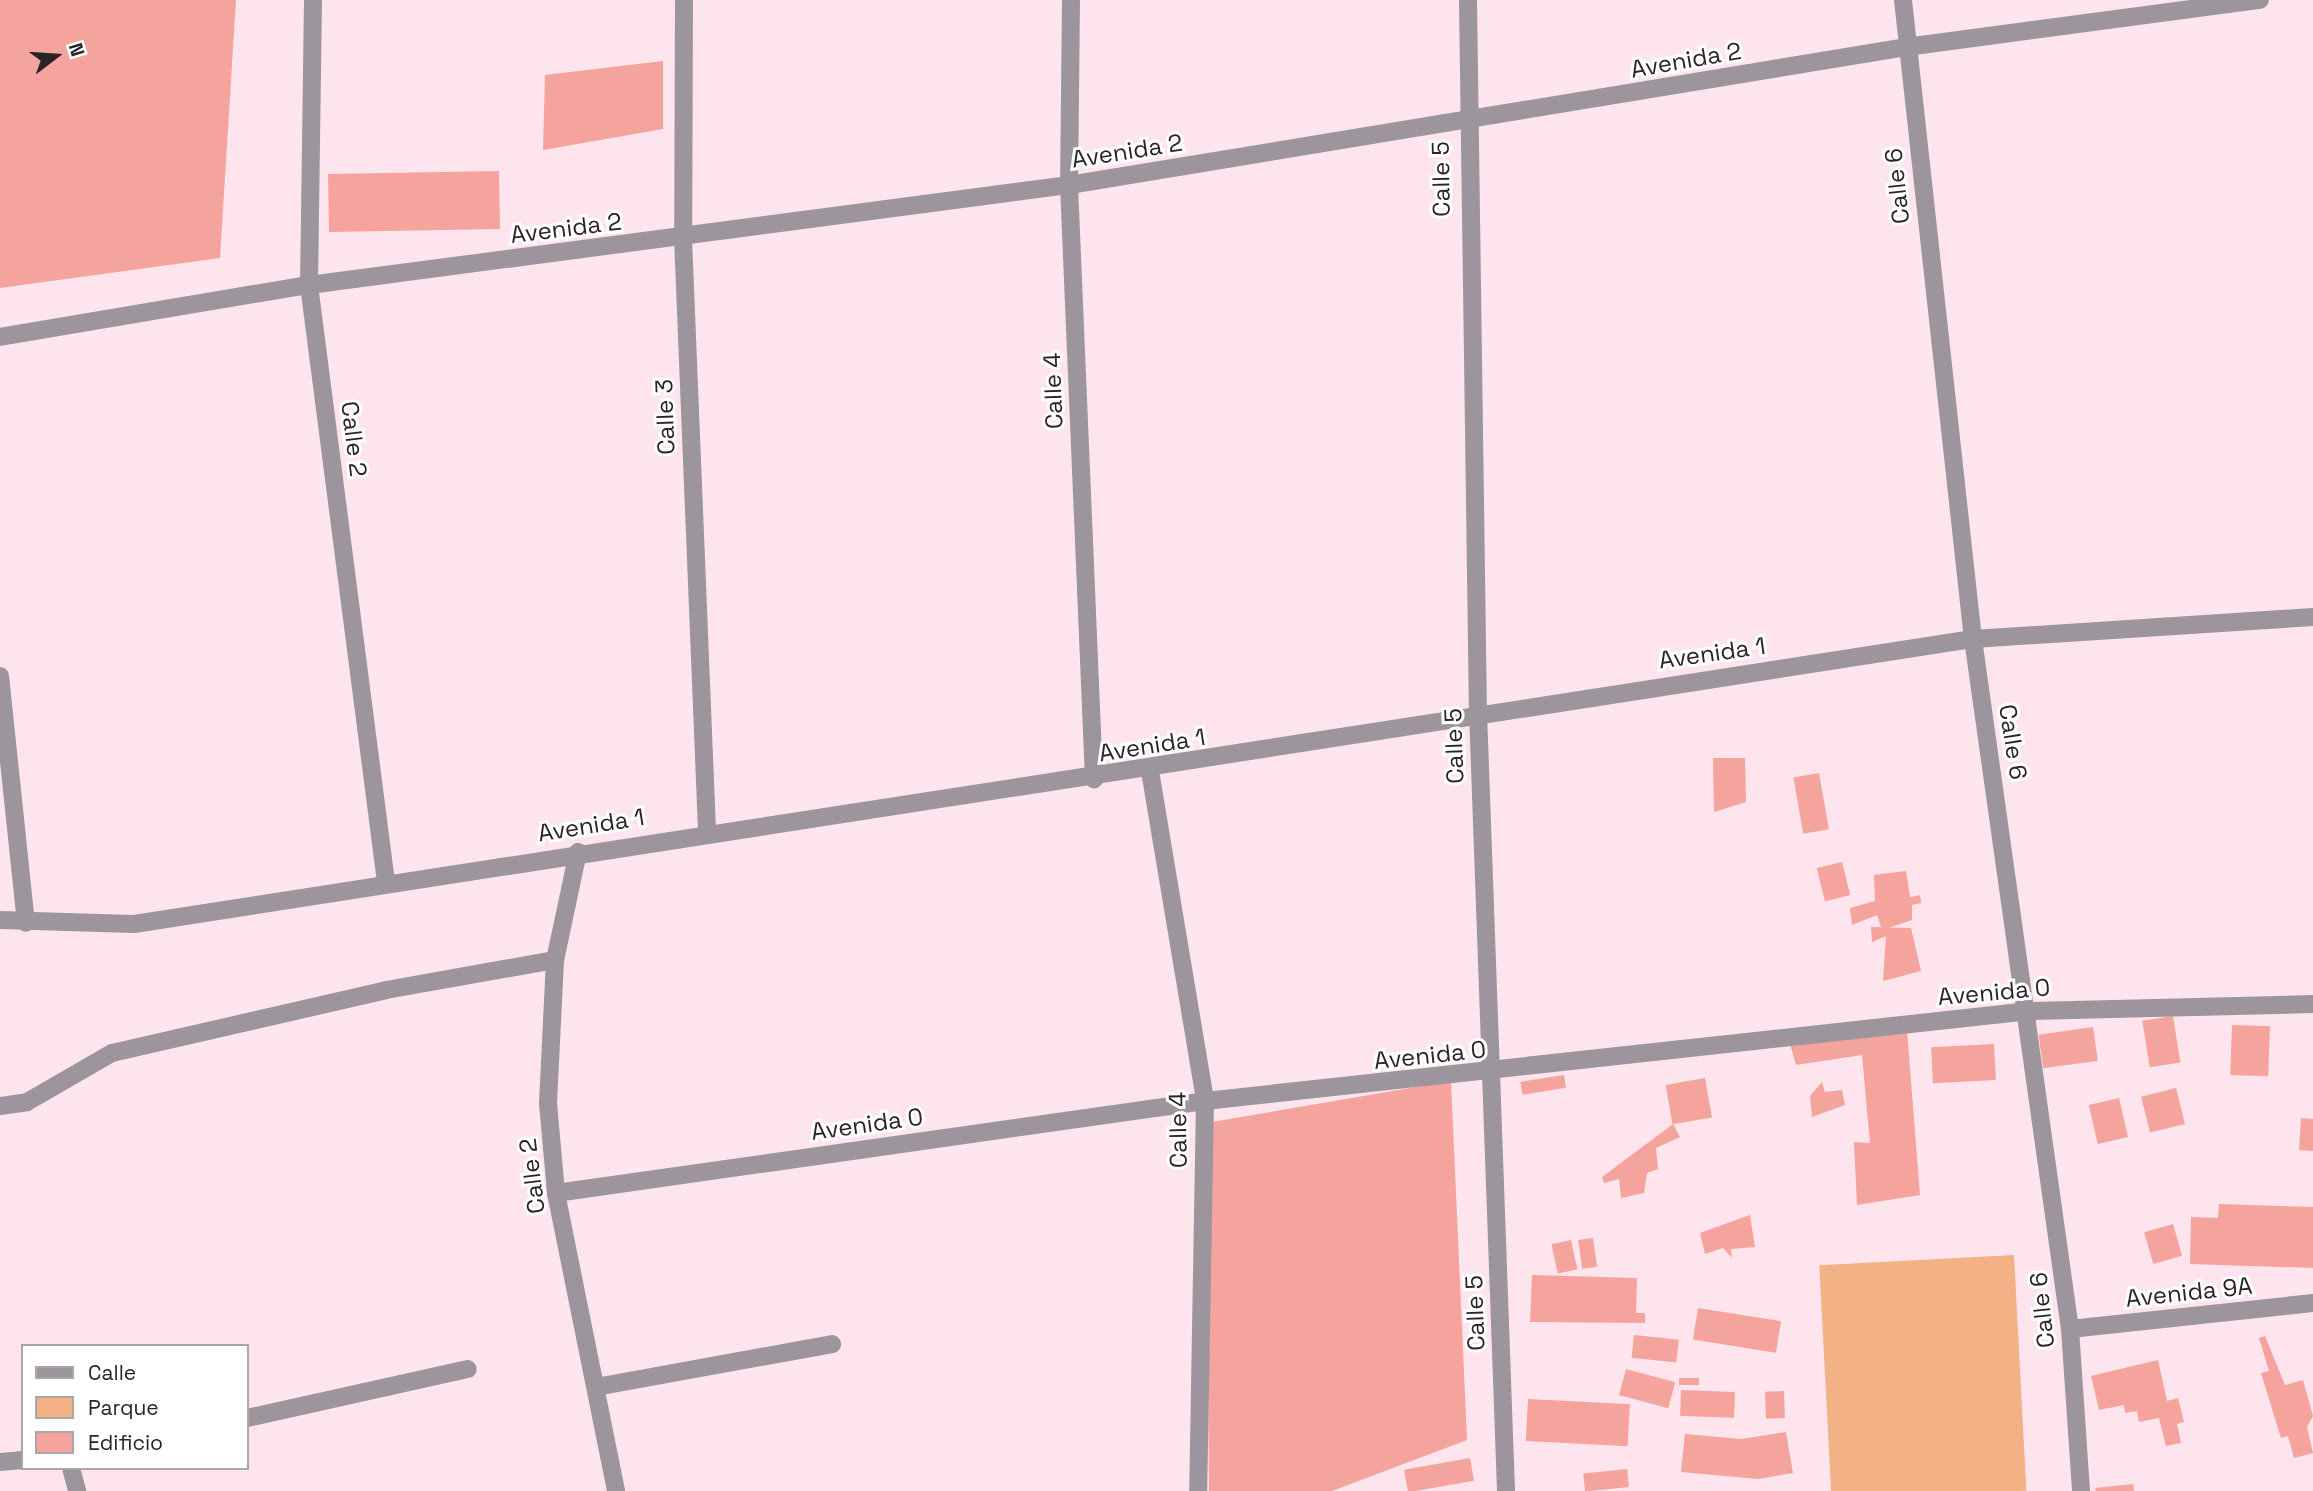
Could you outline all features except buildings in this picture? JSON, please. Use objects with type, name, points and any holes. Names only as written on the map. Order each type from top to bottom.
[{"type":"street","name":"Calle 2","points":[[313,0],[309,285],[386,882]]},
{"type":"street","name":"Calle 3","points":[[684,0],[683,238],[707,831]]},
{"type":"street","name":"Calle 4","points":[[1071,0],[1069,185],[1094,779]]},
{"type":"street","name":"Calle 5","points":[[1468,0],[1465,122],[1478,712],[1506,1491]]},
{"type":"street","name":"Calle 6","points":[[1903,0],[1906,47],[1973,639],[2030,1011],[2070,1329],[2081,1491]]},
{"type":"street","name":"Avenida 2","points":[[0,337],[309,285],[683,238],[1069,185],[1465,122],[1906,47],[2260,0]]},
{"type":"street","name":"Avenida 1","points":[[0,919],[26,923],[134,925],[707,831],[1150,771],[1478,712],[1973,639],[2313,617]]},
{"type":"street","points":[[0,676],[26,923]]},
{"type":"street","name":"Calle 4","points":[[1150,771],[1205,1101],[1198,1491]]},
{"type":"street","name":"Calle 2","points":[[578,852],[555,960],[548,1103],[556,1193],[615,1491]]},
{"type":"street","points":[[0,1106],[27,1101],[112,1052],[386,990],[555,960]]},
{"type":"street","name":"Avenida 0","points":[[556,1193],[1205,1101],[1490,1074],[2030,1011],[2313,1004]]},
{"type":"street","name":"Avenida 9A","points":[[2070,1329],[2313,1303]]},
{"type":"street","points":[[596,1387],[832,1344]]},
{"type":"street","points":[[248,1418],[468,1369]]},
{"type":"street","points":[[0,1462],[21,1460]]},
{"type":"street","points":[[72,1470],[77,1491]]},
{"type":"green space","points":[[2014,1255],[2026,1491],[1831,1491],[1819,1265]]}]
